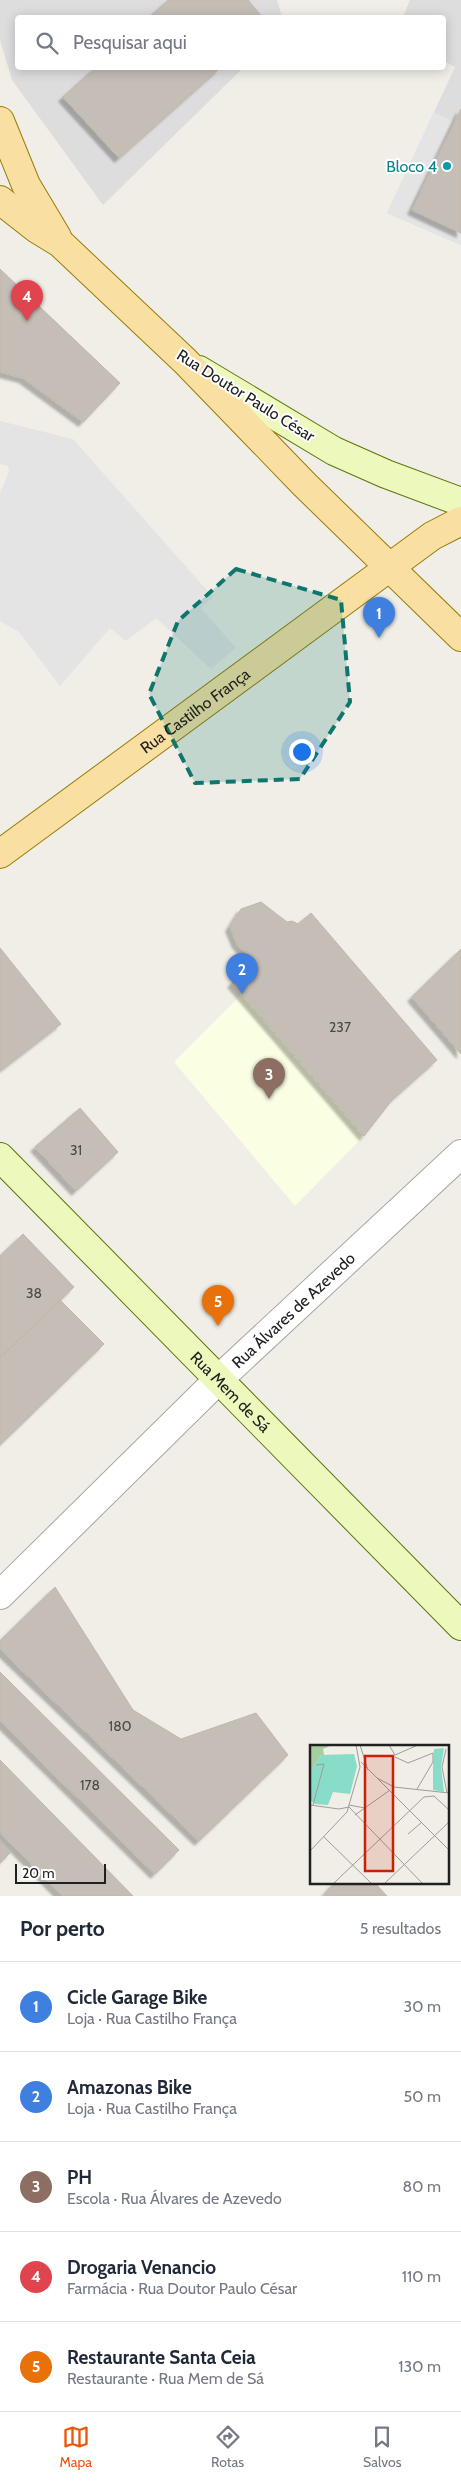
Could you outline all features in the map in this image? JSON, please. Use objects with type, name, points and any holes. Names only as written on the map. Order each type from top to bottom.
[{"type":"main road","points":[[0,121],[26,185],[60,243]]},
{"type":"main road","points":[[0,200],[37,229],[60,243]]},
{"type":"main road","name":"Rua Doutor Paulo César","points":[[60,243],[185,361],[334,451],[386,474],[461,502]]},
{"type":"main road","points":[[185,361],[305,485],[461,637]]},
{"type":"main road","name":"Rua Castilho França","points":[[0,854],[432,536],[461,521]]},
{"type":"main road","name":"Rua Mem de Sá","points":[[0,1157],[461,1626]]},
{"type":"street","name":"Rua Álvares de Azevedo","points":[[0,1594],[218,1379],[461,1154]]},
{"type":"highlighted area","points":[[236,569],[341,600],[350,702],[300,779],[195,783],[149,694],[178,621]]},
{"type":"shaded area","points":[[0,0],[277,0],[281,15],[15,15],[15,70],[241,70],[103,205],[12,80],[0,40]]},
{"type":"shaded area","points":[[410,0],[461,0],[461,245],[387,213],[455,67],[446,62],[446,15],[404,15]]},
{"type":"shaded area","points":[[434,112],[461,125],[461,245],[387,213]]},
{"type":"shaded area","points":[[0,421],[73,439],[213,597],[201,608],[236,648],[211,669],[156,618],[126,641],[110,628],[60,686],[19,632],[0,621],[0,493],[9,472],[8,466],[0,464]]},
{"type":"shaded area","points":[[242,994],[364,1136],[295,1206],[174,1062]]},
{"type":"building","points":[[168,0],[248,0],[260,15],[152,15]]},
{"type":"building","points":[[93,70],[218,70],[119,158],[63,97]]},
{"type":"building","name":"Bloco 4","points":[[461,109],[461,233],[412,210]]},
{"type":"building","points":[[0,269],[120,383],[83,422],[23,378],[0,372]]},
{"type":"building","points":[[261,902],[287,922],[292,921],[298,924],[311,913],[437,1060],[392,1100],[364,1136],[232,983],[249,967],[245,962],[248,956],[237,944],[230,927],[241,909]]},
{"type":"building","points":[[0,948],[61,1024],[0,1071]]},
{"type":"building","points":[[461,949],[461,1054],[412,997]]},
{"type":"building","points":[[80,1108],[118,1152],[76,1191],[35,1147]]},
{"type":"building","points":[[23,1234],[74,1287],[0,1358],[0,1256]]},
{"type":"building","points":[[60,1300],[104,1344],[0,1445],[0,1358]]},
{"type":"building","points":[[55,1587],[133,1710],[181,1739],[256,1713],[288,1755],[199,1841],[0,1649],[0,1641]]},
{"type":"building","points":[[0,1672],[179,1850],[155,1874],[0,1721]]},
{"type":"building","points":[[0,1760],[133,1896],[62,1896],[0,1832]]},
{"type":"building","points":[[0,1841],[11,1852],[0,1863]]},
{"type":"building","points":[[333,1884],[376,1884],[387,1896],[323,1896]]},
{"type":"place","name":"Bloco 4","points":[[447,166]]},
{"type":"place","name":"Drogaria Venancio","points":[[27,321]]},
{"type":"place","name":"Cicle Garage Bike","points":[[379,638]]},
{"type":"place","name":"Amazonas Bike","points":[[242,994]]},
{"type":"place","name":"PH","points":[[269,1099]]},
{"type":"place","name":"Restaurante Santa Ceia","points":[[218,1326]]}]
